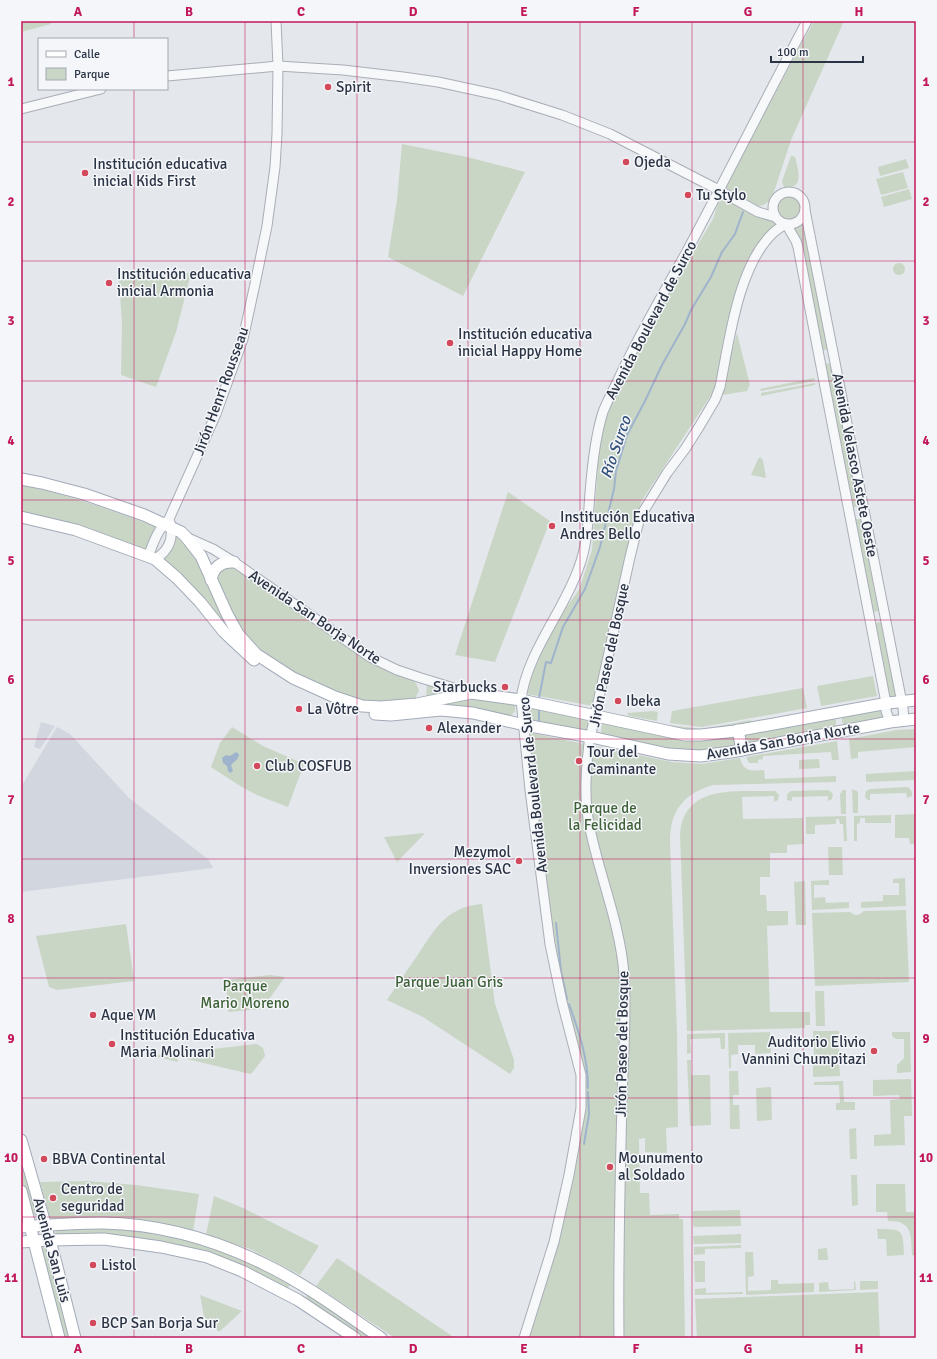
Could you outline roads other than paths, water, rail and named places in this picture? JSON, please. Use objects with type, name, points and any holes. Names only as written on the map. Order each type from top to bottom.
[{"type":"main road","name":"Avenida San Borja Norte","points":[[21,479],[84,494],[168,523],[186,536],[200,556],[238,634],[256,654],[292,678],[335,697],[362,706],[381,707],[417,704],[471,693],[521,700],[685,735],[701,736],[886,703],[901,699],[916,700]]},
{"type":"main road","name":"Avenida San Borja Norte","points":[[21,517],[76,530],[152,558],[177,578],[200,602],[224,632],[252,659],[290,683],[334,703],[367,713],[391,715],[441,710],[473,713],[524,725],[591,737],[668,754],[700,756],[742,750],[890,722],[916,720]]},
{"type":"main road","points":[[212,580],[213,572],[218,565],[224,562],[234,562]]},
{"type":"main road","points":[[901,699],[916,696]]},
{"type":"main road","points":[[837,712],[841,731]]},
{"type":"main road","points":[[738,730],[742,750]]},
{"type":"main road","name":"Avenida San Luis","points":[[21,1140],[75,1338]]},
{"type":"main road","name":"Avenida San Luis","points":[[21,1191],[26,1227],[34,1241],[59,1338]]},
{"type":"main road","points":[[26,1227],[115,1224],[164,1230],[214,1243],[267,1265],[311,1291],[382,1338]]},
{"type":"main road","points":[[21,1242],[104,1239],[162,1247],[207,1257],[242,1271],[298,1300],[355,1338]]},
{"type":"street","name":"Jirón Henri Rousseau","points":[[152,558],[154,540],[168,523],[216,414],[243,339],[267,226],[275,167],[278,66],[276,21]]},
{"type":"street","name":"Avenida Boulevard de Surco","points":[[524,1338],[554,1242],[569,1175],[582,1096],[581,1075],[562,1002],[550,944],[530,790],[521,700],[523,690],[530,666],[579,566],[586,541],[590,490],[597,437],[604,412],[632,351],[720,190],[807,21]]},
{"type":"street","points":[[168,76],[278,66],[344,70],[403,77],[438,82],[498,95],[562,116],[610,134],[720,190],[746,206],[758,212],[775,217]]},
{"type":"street","points":[[21,109],[97,90]]},
{"type":"street","points":[[792,192],[800,196],[803,200],[805,210],[801,219],[791,224],[786,224],[778,221],[772,208],[780,194],[792,192]]},
{"type":"street","points":[[746,206],[761,208],[774,203]]},
{"type":"street","name":"Avenida Velasco Astete Oeste","points":[[805,210],[903,708],[904,720]]},
{"type":"street","name":"Avenida Velasco Astete Oeste","points":[[786,224],[797,244],[886,703],[886,711],[890,722]]},
{"type":"street","name":"Jirón Paseo del Bosque","points":[[619,1338],[620,1160],[625,1004],[624,974],[618,934],[602,875],[588,813],[585,785],[586,765],[632,548],[640,517],[666,473],[685,449],[715,400],[720,387],[743,284],[755,257],[773,232],[786,224]]},
{"type":"street","points":[[773,232],[780,231],[793,235]]},
{"type":"street","name":"Jirón Henri Rousseau","points":[[152,558],[164,552],[168,547],[172,535],[168,523]]},
{"type":"street","name":"Avenida San Borja Norte","points":[[186,536],[213,549],[234,562],[370,657],[409,674],[471,693]]},
{"type":"water","points":[[236,752],[239,756],[231,765],[233,771],[230,773],[227,766],[223,763],[222,758],[226,755],[230,756]]},
{"type":"waterway","name":"Río Surco","points":[[539,698],[546,662],[551,663],[563,627],[585,589],[600,547],[614,489],[616,471],[627,435],[691,310],[711,277],[722,252],[735,234],[743,212]]},
{"type":"waterway","name":"Río Surco","points":[[539,709],[539,721]]},
{"type":"waterway","name":"Río Surco","points":[[556,923],[561,971],[567,999]]},
{"type":"waterway","name":"Río Surco","points":[[569,1004],[585,1056],[588,1088]]},
{"type":"waterway","name":"Río Surco","points":[[584,1144],[589,1114],[588,1092]]},
{"type":"place","name":"Spirit","points":[[328,87]]},
{"type":"place","name":"Ojeda","points":[[626,162]]},
{"type":"place","name":"Institución educativa inicial Kids First","points":[[85,173]]},
{"type":"place","name":"Tu Stylo","points":[[688,195]]},
{"type":"place","name":"Institución educativa inicial Armonia","points":[[109,283]]},
{"type":"place","name":"Institución educativa inicial Happy Home","points":[[450,343]]},
{"type":"place","name":"Institución Educativa Andres Bello","points":[[552,526]]},
{"type":"place","name":"Starbucks","points":[[505,687]]},
{"type":"place","name":"Ibeka","points":[[618,701]]},
{"type":"place","name":"La Vôtre","points":[[299,709]]},
{"type":"place","name":"Alexander","points":[[429,728]]},
{"type":"place","name":"Tour del Caminante","points":[[579,761]]},
{"type":"place","name":"Club COSFUB","points":[[257,766]]},
{"type":"place","name":"Mezymol Inversiones SAC","points":[[519,861]]},
{"type":"place","name":"Aque YM","points":[[93,1015]]},
{"type":"place","name":"Institución Educativa Maria Molinari","points":[[112,1044]]},
{"type":"place","name":"Auditorio Elivio Vannini Chumpitazi","points":[[874,1051]]},
{"type":"place","name":"BBVA Continental","points":[[44,1159]]},
{"type":"place","name":"Mounumento al Soldado","points":[[610,1167]]},
{"type":"place","name":"Centro de seguridad","points":[[53,1198]]},
{"type":"place","name":"Listol","points":[[93,1265]]},
{"type":"place","name":"BCP San Borja Sur","points":[[93,1323]]},
{"type":"park label","name":"Parque de la Felicidad","points":[[605,816]]},
{"type":"park label","name":"Parque Juan Gris","points":[[449,982]]},
{"type":"park label","name":"Parque Mario Moreno","points":[[245,994]]}]
